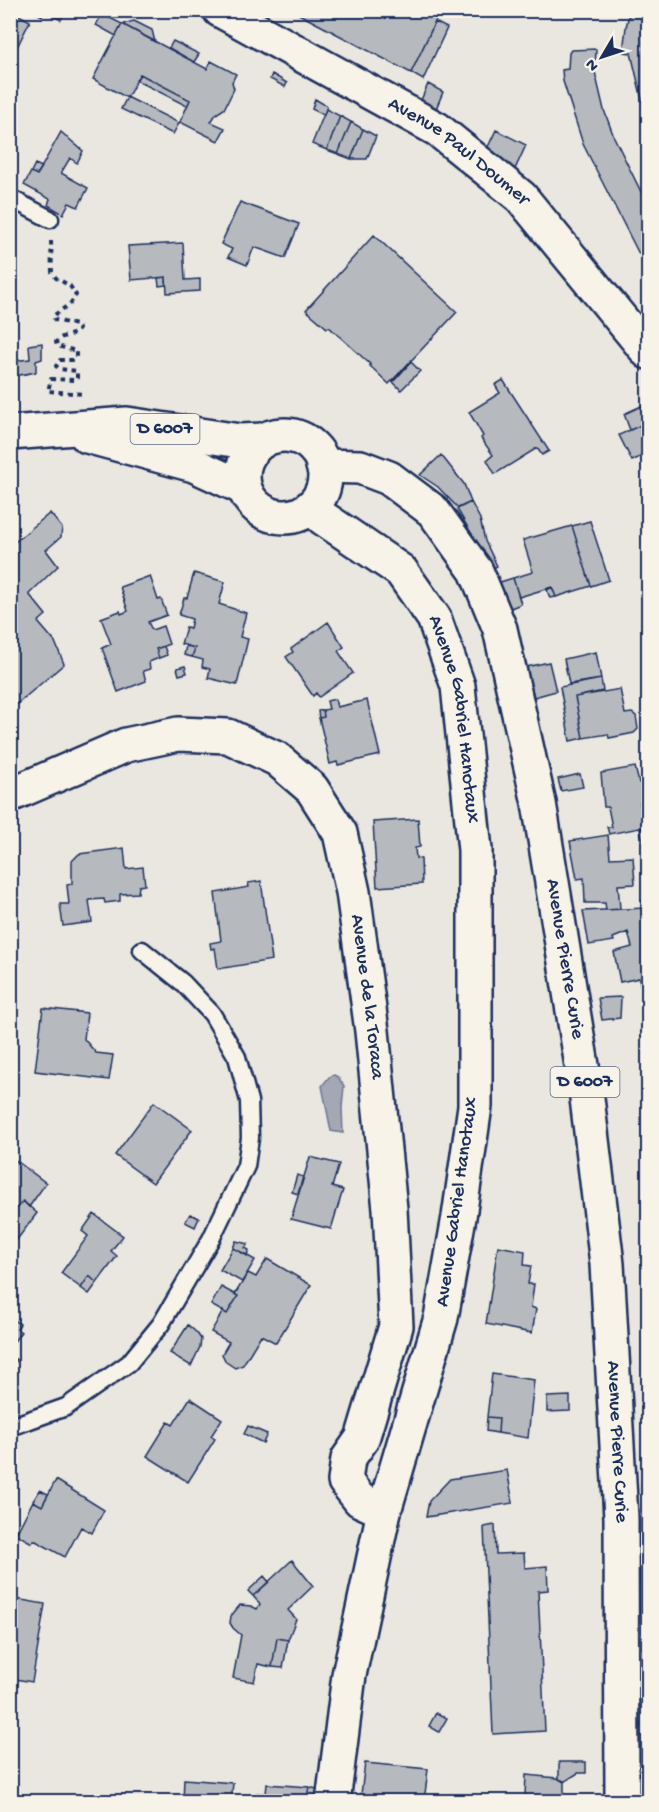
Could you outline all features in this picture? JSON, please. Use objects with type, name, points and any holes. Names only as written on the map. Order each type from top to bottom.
[{"type":"main road","name":"Avenue Paul Doumer","points":[[220,10],[437,129],[521,197],[648,352]]},
{"type":"main road","name":"D 6007","points":[[10,433],[127,424],[240,441],[264,440]]},
{"type":"main road","points":[[66,430],[194,465],[244,488]]},
{"type":"main road","points":[[281,436],[300,439],[318,454],[323,466],[323,488],[311,507],[299,514],[286,517],[272,516],[250,500],[244,488],[243,474],[246,460],[253,449],[264,440],[281,436]]},
{"type":"main road","name":"Avenue Pierre Curie","points":[[323,466],[360,467],[389,478],[433,511],[477,571],[500,629],[539,803],[586,1090],[607,1263],[621,1518],[622,1802]]},
{"type":"main road","name":"Avenue Gabriel Hanotaux","points":[[311,507],[322,518],[400,571],[434,618],[458,686],[475,850],[475,1106],[459,1217],[441,1318],[384,1511],[350,1675],[333,1802]]},
{"type":"main road","name":"Avenue de la Toraca","points":[[10,795],[126,745],[178,734],[228,736],[277,759],[312,789],[340,833],[353,892],[372,1031],[390,1209],[396,1326],[362,1439],[348,1459],[345,1481],[360,1500],[384,1511]]},
{"type":"lane","points":[[10,198],[50,219]]},
{"type":"lane","points":[[10,1427],[66,1407],[129,1363],[161,1324],[211,1239],[246,1166],[250,1138],[249,1101],[237,1057],[212,1014],[183,983],[142,950]]},
{"type":"path","points":[[50,219],[51,272],[56,278],[70,286],[76,295],[70,304],[53,316],[55,320],[76,325],[79,329],[56,342],[57,346],[76,351],[76,357],[73,360],[60,360],[56,366],[59,369],[77,371],[77,378],[74,380],[51,379]]},
{"type":"shaded area","points":[[334,1075],[344,1086],[343,1133],[331,1131],[322,1086],[329,1077]]},
{"type":"building","points":[[31,10],[65,10],[61,20],[45,12],[42,16]]},
{"type":"building","points":[[291,10],[428,10],[438,16],[411,73]]},
{"type":"building","points":[[630,10],[648,10],[648,125],[631,53],[623,52]]},
{"type":"building","points":[[17,14],[30,21],[17,47],[10,44],[10,25]]},
{"type":"building","points":[[102,14],[122,24],[116,36],[96,25]]},
{"type":"building","points":[[134,21],[152,30],[155,42],[122,24]]},
{"type":"building","points":[[435,22],[447,28],[423,80],[411,73]]},
{"type":"building","points":[[122,24],[207,69],[211,61],[236,74],[232,82],[234,89],[224,109],[216,114],[211,122],[225,128],[218,141],[180,122],[190,100],[140,74],[127,98],[93,79]]},
{"type":"building","points":[[173,41],[199,54],[194,62],[169,48]]},
{"type":"building","points":[[596,49],[595,72],[604,110],[614,137],[648,206],[648,259],[644,251],[639,254],[583,144],[563,81],[562,70],[568,69],[571,50]]},
{"type":"building","points":[[140,74],[190,100],[187,106],[136,80]]},
{"type":"building","points":[[272,74],[287,83],[285,87],[270,79]]},
{"type":"building","points":[[428,84],[443,92],[435,111],[418,107]]},
{"type":"building","points":[[127,97],[179,123],[173,134],[121,109]]},
{"type":"building","points":[[315,99],[327,106],[324,115],[312,109]]},
{"type":"building","points":[[326,109],[340,116],[327,150],[312,144]]},
{"type":"building","points":[[340,116],[351,122],[338,154],[327,150]]},
{"type":"building","points":[[351,122],[363,129],[351,159],[338,154]]},
{"type":"building","points":[[363,129],[376,136],[367,159],[351,159]]},
{"type":"building","points":[[496,130],[526,145],[511,178],[486,151]]},
{"type":"building","points":[[61,132],[83,151],[77,163],[70,158],[61,173],[88,188],[78,207],[69,203],[63,214],[48,205],[50,199],[24,185],[31,172],[37,175]]},
{"type":"building","points":[[35,164],[42,167],[37,175],[31,172]]},
{"type":"building","points":[[240,202],[299,224],[285,258],[254,247],[247,265],[228,257],[232,249],[221,244]]},
{"type":"building","points":[[374,235],[457,312],[389,384],[329,327],[327,328],[306,310]]},
{"type":"building","points":[[183,243],[185,280],[200,279],[200,291],[167,293],[166,277],[131,280],[128,246]]},
{"type":"building","points":[[166,277],[166,285],[159,286],[158,278]]},
{"type":"building","points":[[42,343],[42,359],[36,361],[36,372],[14,376],[13,361],[30,359],[29,345]]},
{"type":"building","points":[[411,362],[420,371],[401,390],[393,382]]},
{"type":"building","points":[[503,380],[549,451],[542,455],[537,448],[495,474],[487,460],[493,455],[481,438],[483,436],[469,412],[500,393],[495,385]]},
{"type":"building","points":[[648,403],[648,422],[630,430],[624,414]]},
{"type":"building","points":[[648,422],[648,453],[632,461],[619,435]]},
{"type":"building","points":[[441,455],[464,484],[471,502],[458,508],[438,487],[420,475]]},
{"type":"building","points":[[471,502],[480,519],[485,541],[497,566],[492,569],[457,509]]},
{"type":"building","points":[[50,513],[62,528],[61,537],[46,550],[58,566],[29,594],[46,615],[38,622],[55,642],[64,664],[10,710],[10,546]]},
{"type":"building","points":[[590,521],[609,580],[591,586],[572,526]]},
{"type":"building","points":[[572,526],[591,586],[556,597],[552,587],[519,597],[513,578],[533,572],[523,540]]},
{"type":"building","points":[[194,573],[225,582],[219,604],[246,613],[240,637],[248,639],[237,685],[208,678],[210,669],[202,667],[203,660],[192,657],[195,648],[181,644],[186,627],[190,628],[192,619],[179,615],[184,598],[187,598]]},
{"type":"building","points":[[150,576],[158,600],[161,599],[167,615],[148,622],[152,630],[163,626],[169,644],[156,649],[159,658],[149,662],[150,669],[143,671],[146,681],[118,692],[102,648],[111,644],[101,618],[120,611],[121,614],[128,611],[120,587]]},
{"type":"building","points":[[513,578],[521,604],[508,609],[497,583]]},
{"type":"building","points":[[552,587],[556,597],[550,598],[547,590]]},
{"type":"building","points":[[328,622],[344,647],[338,651],[353,673],[319,697],[316,693],[313,696],[286,657],[293,652],[291,649]]},
{"type":"building","points":[[164,646],[167,655],[159,658],[156,649]]},
{"type":"building","points":[[186,646],[195,648],[192,657],[184,655]]},
{"type":"building","points":[[596,652],[601,679],[569,684],[564,659]]},
{"type":"building","points":[[549,662],[556,691],[534,697],[526,667]]},
{"type":"building","points":[[185,666],[187,673],[179,675],[177,668]]},
{"type":"building","points":[[601,679],[603,691],[575,697],[583,738],[570,741],[560,687]]},
{"type":"building","points":[[620,689],[625,714],[632,713],[636,716],[638,729],[634,733],[609,738],[608,734],[583,738],[575,697]]},
{"type":"building","points":[[335,699],[337,707],[367,700],[380,755],[338,765],[337,762],[330,764],[319,718],[324,717],[323,710],[329,709],[327,701]]},
{"type":"building","points":[[323,710],[324,717],[319,718],[318,711]]},
{"type":"building","points":[[635,767],[639,783],[642,783],[645,802],[640,803],[645,827],[609,834],[607,827],[612,827],[608,807],[604,807],[601,773]]},
{"type":"building","points":[[580,774],[583,787],[561,791],[558,779]]},
{"type":"building","points":[[645,802],[648,827],[645,827],[640,803]]},
{"type":"building","points":[[418,819],[420,847],[415,848],[416,858],[421,859],[422,884],[377,887],[373,822]]},
{"type":"building","points":[[648,827],[648,840],[643,841],[640,829]]},
{"type":"building","points":[[608,835],[610,858],[633,857],[635,884],[618,885],[620,909],[606,910],[605,903],[585,903],[584,878],[577,879],[570,841]]},
{"type":"building","points":[[124,848],[126,869],[143,867],[145,885],[139,886],[138,893],[120,894],[120,901],[105,903],[104,899],[89,900],[92,922],[63,926],[60,904],[69,904],[67,885],[72,884],[72,861],[79,854]]},
{"type":"building","points":[[261,881],[272,960],[218,969],[215,948],[211,949],[210,943],[221,941],[215,893],[249,887],[248,883]]},
{"type":"building","points":[[648,899],[648,908],[643,908],[642,900]]},
{"type":"building","points":[[646,908],[648,986],[641,988],[639,978],[620,982],[614,952],[632,947],[628,932],[613,938],[614,941],[589,945],[583,911]]},
{"type":"building","points":[[621,997],[620,1018],[602,1020],[598,998]]},
{"type":"building","points":[[43,1008],[87,1013],[84,1039],[96,1053],[113,1055],[109,1080],[35,1071]]},
{"type":"building","points":[[154,1102],[192,1130],[153,1183],[115,1155]]},
{"type":"building","points":[[10,1156],[46,1183],[29,1207],[23,1201],[10,1217]]},
{"type":"building","points":[[310,1157],[339,1164],[332,1187],[343,1190],[331,1229],[291,1219]]},
{"type":"building","points":[[297,1175],[303,1177],[298,1194],[292,1192]]},
{"type":"building","points":[[23,1201],[37,1213],[16,1241],[10,1236],[10,1217]]},
{"type":"building","points":[[94,1214],[123,1236],[111,1251],[117,1256],[97,1283],[89,1276],[81,1288],[61,1273],[88,1236],[82,1231]]},
{"type":"building","points":[[190,1214],[199,1218],[195,1227],[185,1222]]},
{"type":"building","points":[[236,1241],[248,1244],[245,1248],[249,1250],[247,1255],[233,1248]]},
{"type":"building","points":[[498,1246],[525,1251],[524,1265],[531,1266],[528,1284],[534,1284],[531,1307],[536,1309],[532,1333],[486,1324]]},
{"type":"building","points":[[233,1248],[255,1260],[242,1282],[220,1270]]},
{"type":"building","points":[[267,1259],[311,1285],[276,1343],[261,1335],[243,1365],[235,1368],[226,1362],[222,1354],[229,1342],[211,1332],[223,1311],[227,1314],[238,1296],[235,1294],[248,1273],[256,1277]]},
{"type":"building","points":[[89,1276],[97,1283],[89,1294],[81,1288]]},
{"type":"building","points":[[221,1287],[238,1296],[227,1314],[211,1305]]},
{"type":"building","points":[[10,1318],[20,1324],[17,1329],[21,1332],[10,1347]]},
{"type":"building","points":[[188,1325],[201,1339],[200,1347],[191,1366],[170,1353]]},
{"type":"building","points":[[10,1356],[17,1360],[10,1370]]},
{"type":"building","points":[[492,1374],[534,1380],[528,1438],[498,1433],[499,1418],[487,1417]]},
{"type":"building","points":[[570,1396],[570,1411],[547,1412],[547,1397]]},
{"type":"building","points":[[190,1398],[222,1419],[211,1436],[215,1439],[188,1482],[147,1456],[168,1422],[173,1425]]},
{"type":"building","points":[[487,1417],[499,1418],[498,1433],[486,1431]]},
{"type":"building","points":[[248,1426],[267,1434],[263,1443],[244,1434]]},
{"type":"building","points":[[507,1470],[513,1503],[426,1517],[429,1501],[450,1479]]},
{"type":"building","points":[[56,1480],[104,1510],[92,1533],[81,1527],[65,1557],[34,1540],[32,1543],[16,1534],[33,1501],[42,1506]]},
{"type":"building","points":[[40,1490],[48,1494],[42,1506],[33,1501]]},
{"type":"building","points":[[636,1517],[648,1517],[648,1565],[638,1563]]},
{"type":"building","points":[[495,1525],[496,1554],[524,1553],[525,1568],[547,1566],[548,1590],[538,1591],[545,1731],[493,1734],[484,1527]]},
{"type":"building","points":[[292,1560],[313,1586],[288,1610],[296,1619],[288,1640],[277,1638],[272,1667],[258,1664],[254,1682],[233,1678],[241,1635],[230,1623],[231,1616],[240,1605],[257,1609],[260,1604],[253,1596]]},
{"type":"building","points":[[641,1564],[648,1565],[648,1617],[641,1615]]},
{"type":"building","points":[[264,1576],[269,1582],[253,1596],[248,1591]]},
{"type":"building","points":[[10,1598],[45,1604],[32,1682],[10,1678]]},
{"type":"building","points":[[277,1638],[288,1640],[283,1668],[272,1667]]},
{"type":"building","points":[[436,1713],[447,1718],[439,1732],[429,1726]]},
{"type":"building","points":[[559,1762],[586,1762],[586,1773],[578,1773],[564,1782],[559,1779]]},
{"type":"building","points":[[365,1763],[428,1769],[424,1802],[360,1802]]},
{"type":"building","points":[[526,1775],[557,1778],[564,1781],[564,1802],[536,1802],[536,1797],[525,1796]]},
{"type":"building","points":[[184,1779],[233,1783],[231,1802],[183,1802]]},
{"type":"building","points":[[267,1784],[309,1787],[306,1802],[265,1802]]},
{"type":"building","points":[[309,1787],[317,1789],[315,1802],[306,1802]]},
{"type":"building","points":[[257,1793],[266,1794],[265,1802],[256,1802]]}]
